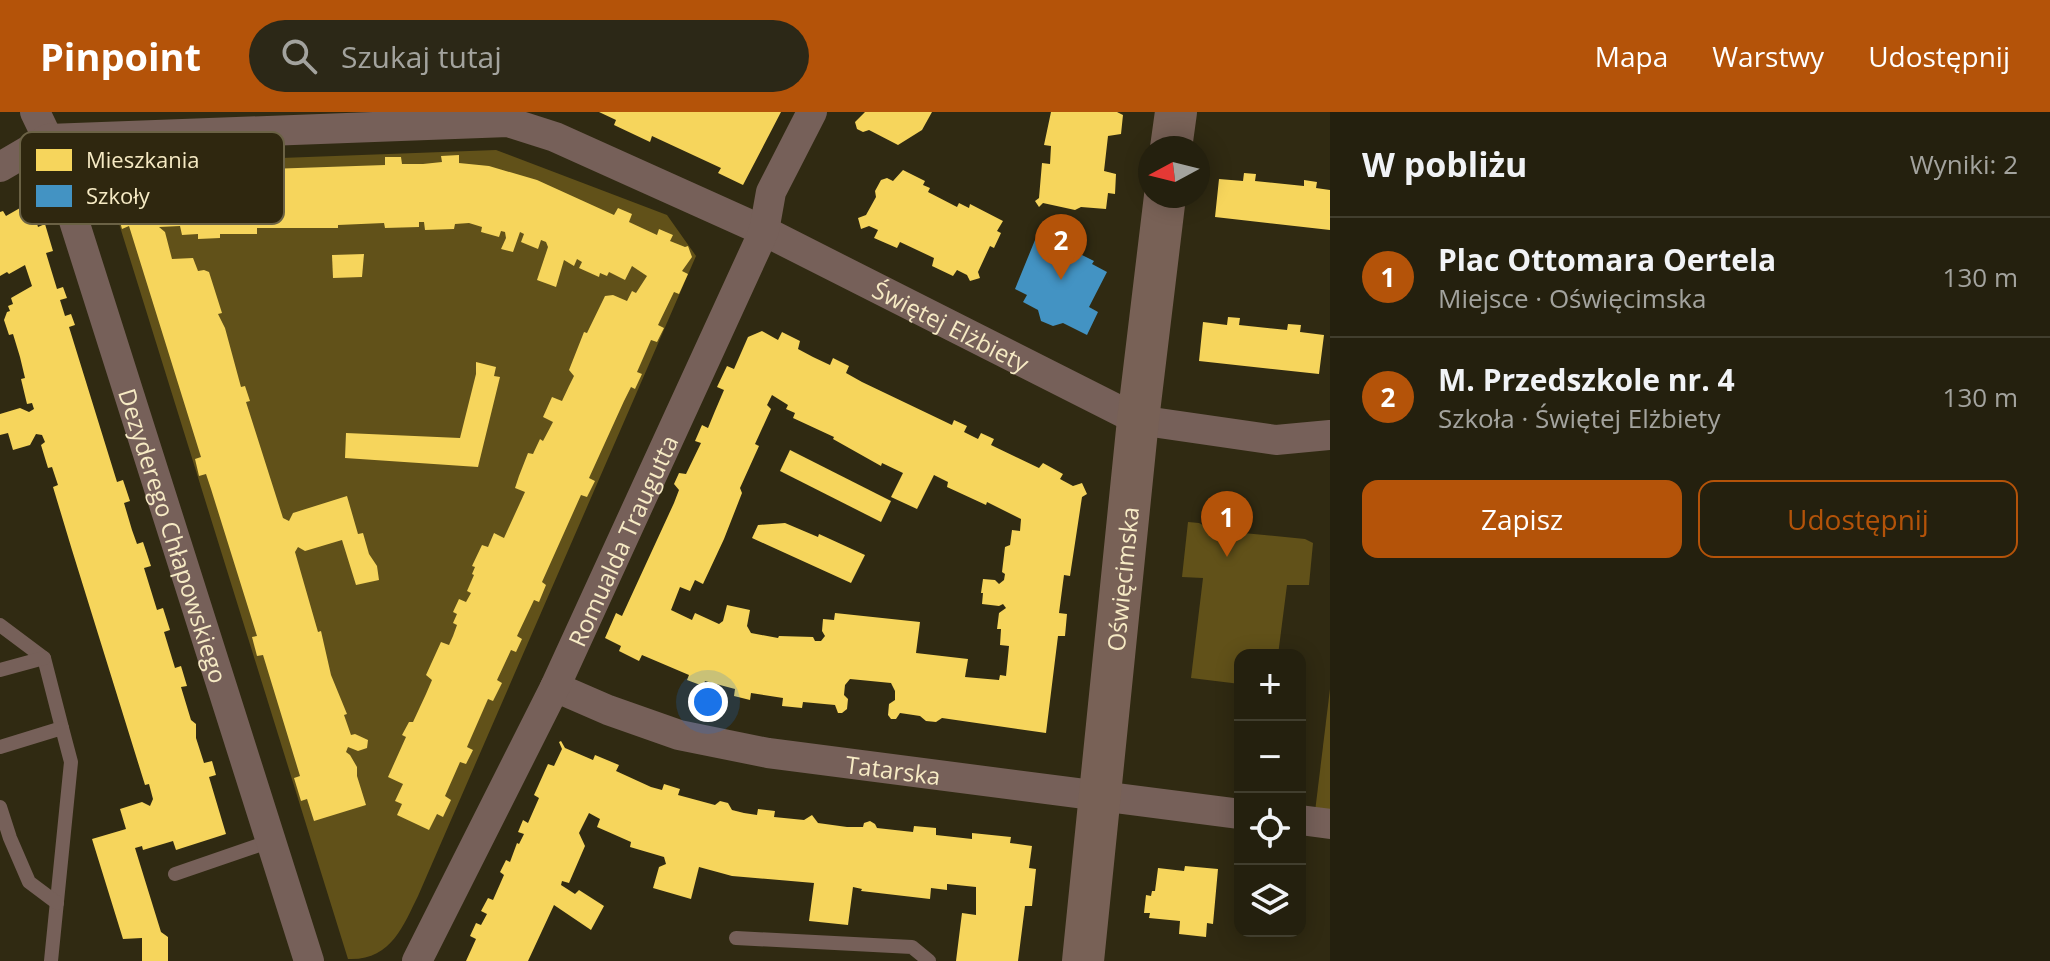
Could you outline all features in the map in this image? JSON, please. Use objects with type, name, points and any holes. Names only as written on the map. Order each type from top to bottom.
[{"type":"street","name":"Romualda Traugutta","points":[[417,961],[555,687],[764,231],[771,192],[812,112]]},
{"type":"street","points":[[1173,136],[1176,112]]},
{"type":"street","name":"Świętej Elżbiety","points":[[41,125],[508,122],[555,137],[764,231],[1138,420],[1276,440],[1330,435]]},
{"type":"street","points":[[0,167],[20,147]]},
{"type":"street","name":"Oświęcimska","points":[[1083,961],[1138,420],[1164,208]]},
{"type":"street","name":"Dezyderego Chłapowskiego","points":[[73,224],[309,961]]},
{"type":"street","name":"Tatarska","points":[[555,687],[679,735],[768,753],[1234,813]]},
{"type":"street","points":[[1306,821],[1330,824]]},
{"type":"lane","points":[[1,623],[44,658],[71,762],[51,961]]},
{"type":"lane","points":[[0,670],[44,658]]},
{"type":"lane","points":[[0,747],[62,728]]},
{"type":"lane","points":[[0,807],[29,882],[57,903]]},
{"type":"lane","points":[[175,874],[271,841]]},
{"type":"lane","points":[[736,938],[912,947],[929,961]]},
{"type":"shaded area","points":[[496,150],[667,215],[696,256],[412,907],[394,940],[375,954],[363,958],[348,959],[119,224],[284,224],[284,158]]},
{"type":"shaded area","points":[[1188,522],[1199,523],[1212,530],[1305,539],[1313,543],[1309,585],[1287,585],[1279,649],[1234,649],[1234,683],[1191,678],[1203,578],[1182,577]]},
{"type":"shaded area","points":[[1330,689],[1330,822],[1314,820]]},
{"type":"building: Mieszkania","points":[[599,112],[781,112],[743,185],[718,173],[721,168],[652,136],[650,142],[614,125],[616,120]]},
{"type":"building: Mieszkania","points":[[865,112],[932,112],[922,130],[898,145],[869,130],[863,132],[857,129],[855,122]]},
{"type":"building: Mieszkania","points":[[1051,112],[1117,112],[1123,115],[1121,134],[1108,136],[1104,171],[1116,174],[1115,194],[1108,193],[1106,209],[1081,207],[1075,210],[1043,203],[1039,207],[1035,201],[1039,198],[1042,163],[1050,164],[1051,146],[1044,145]]},
{"type":"building: Mieszkania","points":[[459,155],[459,163],[489,166],[537,180],[614,215],[618,208],[632,214],[629,222],[657,235],[659,229],[673,235],[670,241],[688,246],[692,257],[682,271],[688,274],[679,294],[674,292],[658,325],[664,328],[657,342],[651,340],[637,372],[642,374],[635,389],[631,387],[589,478],[595,481],[587,497],[581,495],[542,582],[546,585],[539,602],[534,600],[517,636],[522,639],[516,652],[511,650],[497,680],[502,683],[493,701],[488,699],[467,747],[473,750],[466,764],[460,762],[445,796],[451,800],[443,817],[437,814],[429,830],[397,815],[402,804],[395,801],[403,784],[388,777],[406,737],[402,735],[409,722],[413,722],[432,680],[426,675],[441,642],[449,645],[453,636],[457,614],[453,612],[459,599],[466,602],[471,593],[467,591],[474,575],[475,567],[472,566],[482,545],[488,547],[494,533],[504,538],[525,492],[515,488],[519,476],[528,453],[533,454],[553,422],[543,417],[552,397],[562,401],[574,376],[569,370],[584,332],[587,333],[605,296],[613,295],[627,301],[647,276],[632,266],[625,280],[609,272],[607,276],[600,273],[599,277],[579,268],[582,262],[577,259],[574,266],[564,260],[556,287],[537,280],[548,247],[546,242],[541,240],[538,249],[521,242],[524,234],[520,232],[513,252],[501,249],[505,232],[501,231],[499,237],[481,232],[482,227],[469,223],[455,224],[454,229],[425,230],[424,222],[419,222],[419,227],[385,228],[384,223],[338,225],[338,228],[257,228],[257,234],[220,234],[220,238],[198,239],[198,234],[182,235],[180,226],[159,227],[165,232],[172,259],[193,258],[198,271],[209,272],[222,313],[218,314],[225,328],[241,387],[245,386],[250,401],[246,402],[283,518],[289,521],[293,513],[347,496],[358,534],[363,533],[369,554],[377,566],[379,580],[356,585],[342,540],[305,551],[298,547],[295,552],[351,735],[368,740],[367,748],[358,751],[348,747],[346,752],[357,767],[366,805],[314,821],[307,799],[301,801],[294,778],[300,776],[263,655],[257,656],[252,637],[257,636],[206,474],[199,476],[195,459],[201,457],[129,226],[122,229],[121,224],[284,224],[284,169],[385,165],[385,157],[401,157],[402,164],[423,164],[442,162],[441,156]]},
{"type":"building: Mieszkania","points":[[903,170],[925,181],[923,185],[930,188],[928,192],[957,207],[959,203],[969,208],[970,204],[1003,221],[997,231],[1001,233],[994,248],[990,246],[978,272],[980,278],[970,281],[967,275],[957,270],[953,276],[932,266],[934,258],[900,242],[897,248],[874,238],[878,230],[869,226],[861,229],[858,218],[866,215],[881,180],[887,178],[893,181]]},
{"type":"building: Mieszkania","points":[[1244,173],[1256,174],[1255,181],[1304,186],[1304,180],[1317,182],[1316,188],[1330,190],[1330,230],[1215,217],[1219,179],[1243,181]]},
{"type":"building: Mieszkania","points":[[20,208],[20,224],[37,224],[38,227],[45,224],[53,251],[46,253],[57,289],[63,287],[67,298],[60,300],[65,316],[71,314],[75,325],[69,327],[117,482],[123,480],[130,501],[124,503],[132,530],[137,544],[143,542],[151,566],[144,568],[157,610],[163,608],[170,630],[164,632],[175,668],[181,666],[187,686],[181,687],[191,720],[196,724],[196,738],[204,763],[212,761],[216,775],[209,777],[226,834],[176,850],[173,841],[143,850],[142,846],[135,848],[161,932],[168,937],[168,961],[142,961],[142,938],[123,939],[92,839],[126,829],[120,809],[142,802],[150,806],[153,799],[149,784],[145,785],[72,550],[53,487],[58,485],[52,467],[48,468],[41,445],[45,442],[42,435],[36,434],[30,445],[13,450],[8,433],[0,435],[0,414],[20,408],[29,412],[34,409],[32,403],[27,404],[20,357],[13,334],[9,335],[4,320],[10,311],[8,306],[13,304],[11,298],[32,286],[25,265],[0,276],[0,212],[3,211],[6,216]]},
{"type":"building: Mieszkania","points":[[364,254],[362,277],[333,278],[332,255]]},
{"type":"building: Mieszkania","points":[[1228,317],[1240,318],[1239,325],[1287,330],[1288,324],[1301,325],[1300,332],[1324,335],[1319,374],[1199,361],[1203,322],[1227,325]]},
{"type":"building: Mieszkania","points":[[762,331],[778,340],[782,332],[800,341],[798,349],[813,357],[830,365],[833,358],[849,366],[846,373],[862,382],[952,425],[954,420],[967,426],[964,432],[978,439],[981,433],[994,439],[991,445],[1039,468],[1043,463],[1063,474],[1060,479],[1073,486],[1082,483],[1087,494],[1082,497],[1070,576],[1064,575],[1059,613],[1067,614],[1065,636],[1058,636],[1046,733],[942,718],[936,722],[926,721],[920,716],[900,713],[896,719],[891,719],[888,715],[889,704],[895,700],[895,691],[891,683],[850,679],[845,685],[844,695],[848,699],[847,709],[842,713],[838,713],[835,705],[803,702],[802,708],[782,706],[783,698],[751,693],[750,700],[734,696],[735,689],[705,681],[703,686],[687,680],[689,675],[642,655],[639,661],[619,651],[621,646],[605,638],[616,613],[622,616],[674,503],[679,490],[674,484],[679,473],[686,474],[701,443],[695,441],[702,425],[708,428],[724,390],[717,387],[727,366],[734,369],[748,337]],"holes":[[[772,395],[788,405],[786,409],[795,413],[793,418],[834,437],[881,466],[882,463],[903,473],[891,497],[917,509],[934,475],[948,482],[947,487],[1021,519],[1020,531],[1012,530],[1010,545],[1005,547],[1004,580],[999,584],[995,580],[983,579],[981,593],[982,604],[1003,604],[1006,608],[999,613],[997,629],[1001,629],[1000,645],[1009,646],[1006,676],[1000,675],[999,680],[965,677],[968,659],[916,653],[920,622],[835,613],[834,620],[823,619],[825,636],[821,641],[815,641],[813,637],[778,638],[751,633],[747,626],[750,610],[727,605],[723,621],[719,624],[695,613],[692,620],[671,610],[680,587],[690,591],[695,580],[703,584],[742,493],[740,488],[759,446],[755,444],[771,409],[767,405]]]},
{"type":"building: Mieszkania","points":[[476,362],[496,367],[494,376],[500,377],[478,467],[345,458],[346,433],[460,438],[476,374]]},
{"type":"building: Mieszkania","points":[[790,450],[891,501],[881,522],[780,471]]},
{"type":"building: Mieszkania","points":[[785,523],[818,537],[819,534],[865,555],[851,583],[752,538],[758,525]]},
{"type":"building: Mieszkania","points":[[561,741],[565,748],[593,760],[595,755],[619,765],[616,771],[651,787],[662,790],[664,784],[680,789],[678,795],[715,805],[720,801],[728,803],[732,810],[744,813],[757,815],[758,809],[775,811],[774,817],[804,820],[812,815],[818,823],[847,827],[863,827],[870,821],[877,828],[913,832],[914,826],[936,828],[936,835],[972,839],[972,833],[1011,837],[1010,843],[1032,846],[1029,868],[1036,869],[1032,906],[1025,906],[1018,961],[956,961],[962,913],[976,915],[976,887],[947,884],[947,890],[931,888],[930,899],[861,891],[853,887],[848,925],[809,921],[814,883],[732,876],[699,867],[691,899],[653,888],[659,867],[666,864],[664,857],[630,847],[631,842],[597,827],[600,819],[589,813],[579,833],[585,846],[569,883],[562,881],[561,885],[575,894],[579,890],[604,906],[591,930],[554,905],[528,961],[466,961],[476,939],[470,936],[476,923],[481,925],[487,914],[481,911],[488,898],[493,900],[504,875],[500,872],[506,860],[510,862],[524,834],[518,832],[523,820],[528,823],[539,798],[534,795],[548,764],[554,766],[562,749]]},
{"type":"building: Mieszkania","points":[[1185,866],[1218,869],[1213,924],[1207,923],[1206,937],[1179,934],[1180,921],[1149,918],[1150,913],[1144,913],[1146,895],[1151,896],[1155,891],[1158,868],[1184,871]]},
{"type":"building: Szkoły","points":[[1035,240],[1043,244],[1040,248],[1051,253],[1058,243],[1094,261],[1092,264],[1107,272],[1089,307],[1098,312],[1087,335],[1063,323],[1053,326],[1041,321],[1038,310],[1023,302],[1027,295],[1015,289]]},
{"type":"place","name":"M. Przedszkole nr. 4","points":[[1061,280]]},
{"type":"place","name":"Plac Ottomara Oertela","points":[[1227,557]]}]
